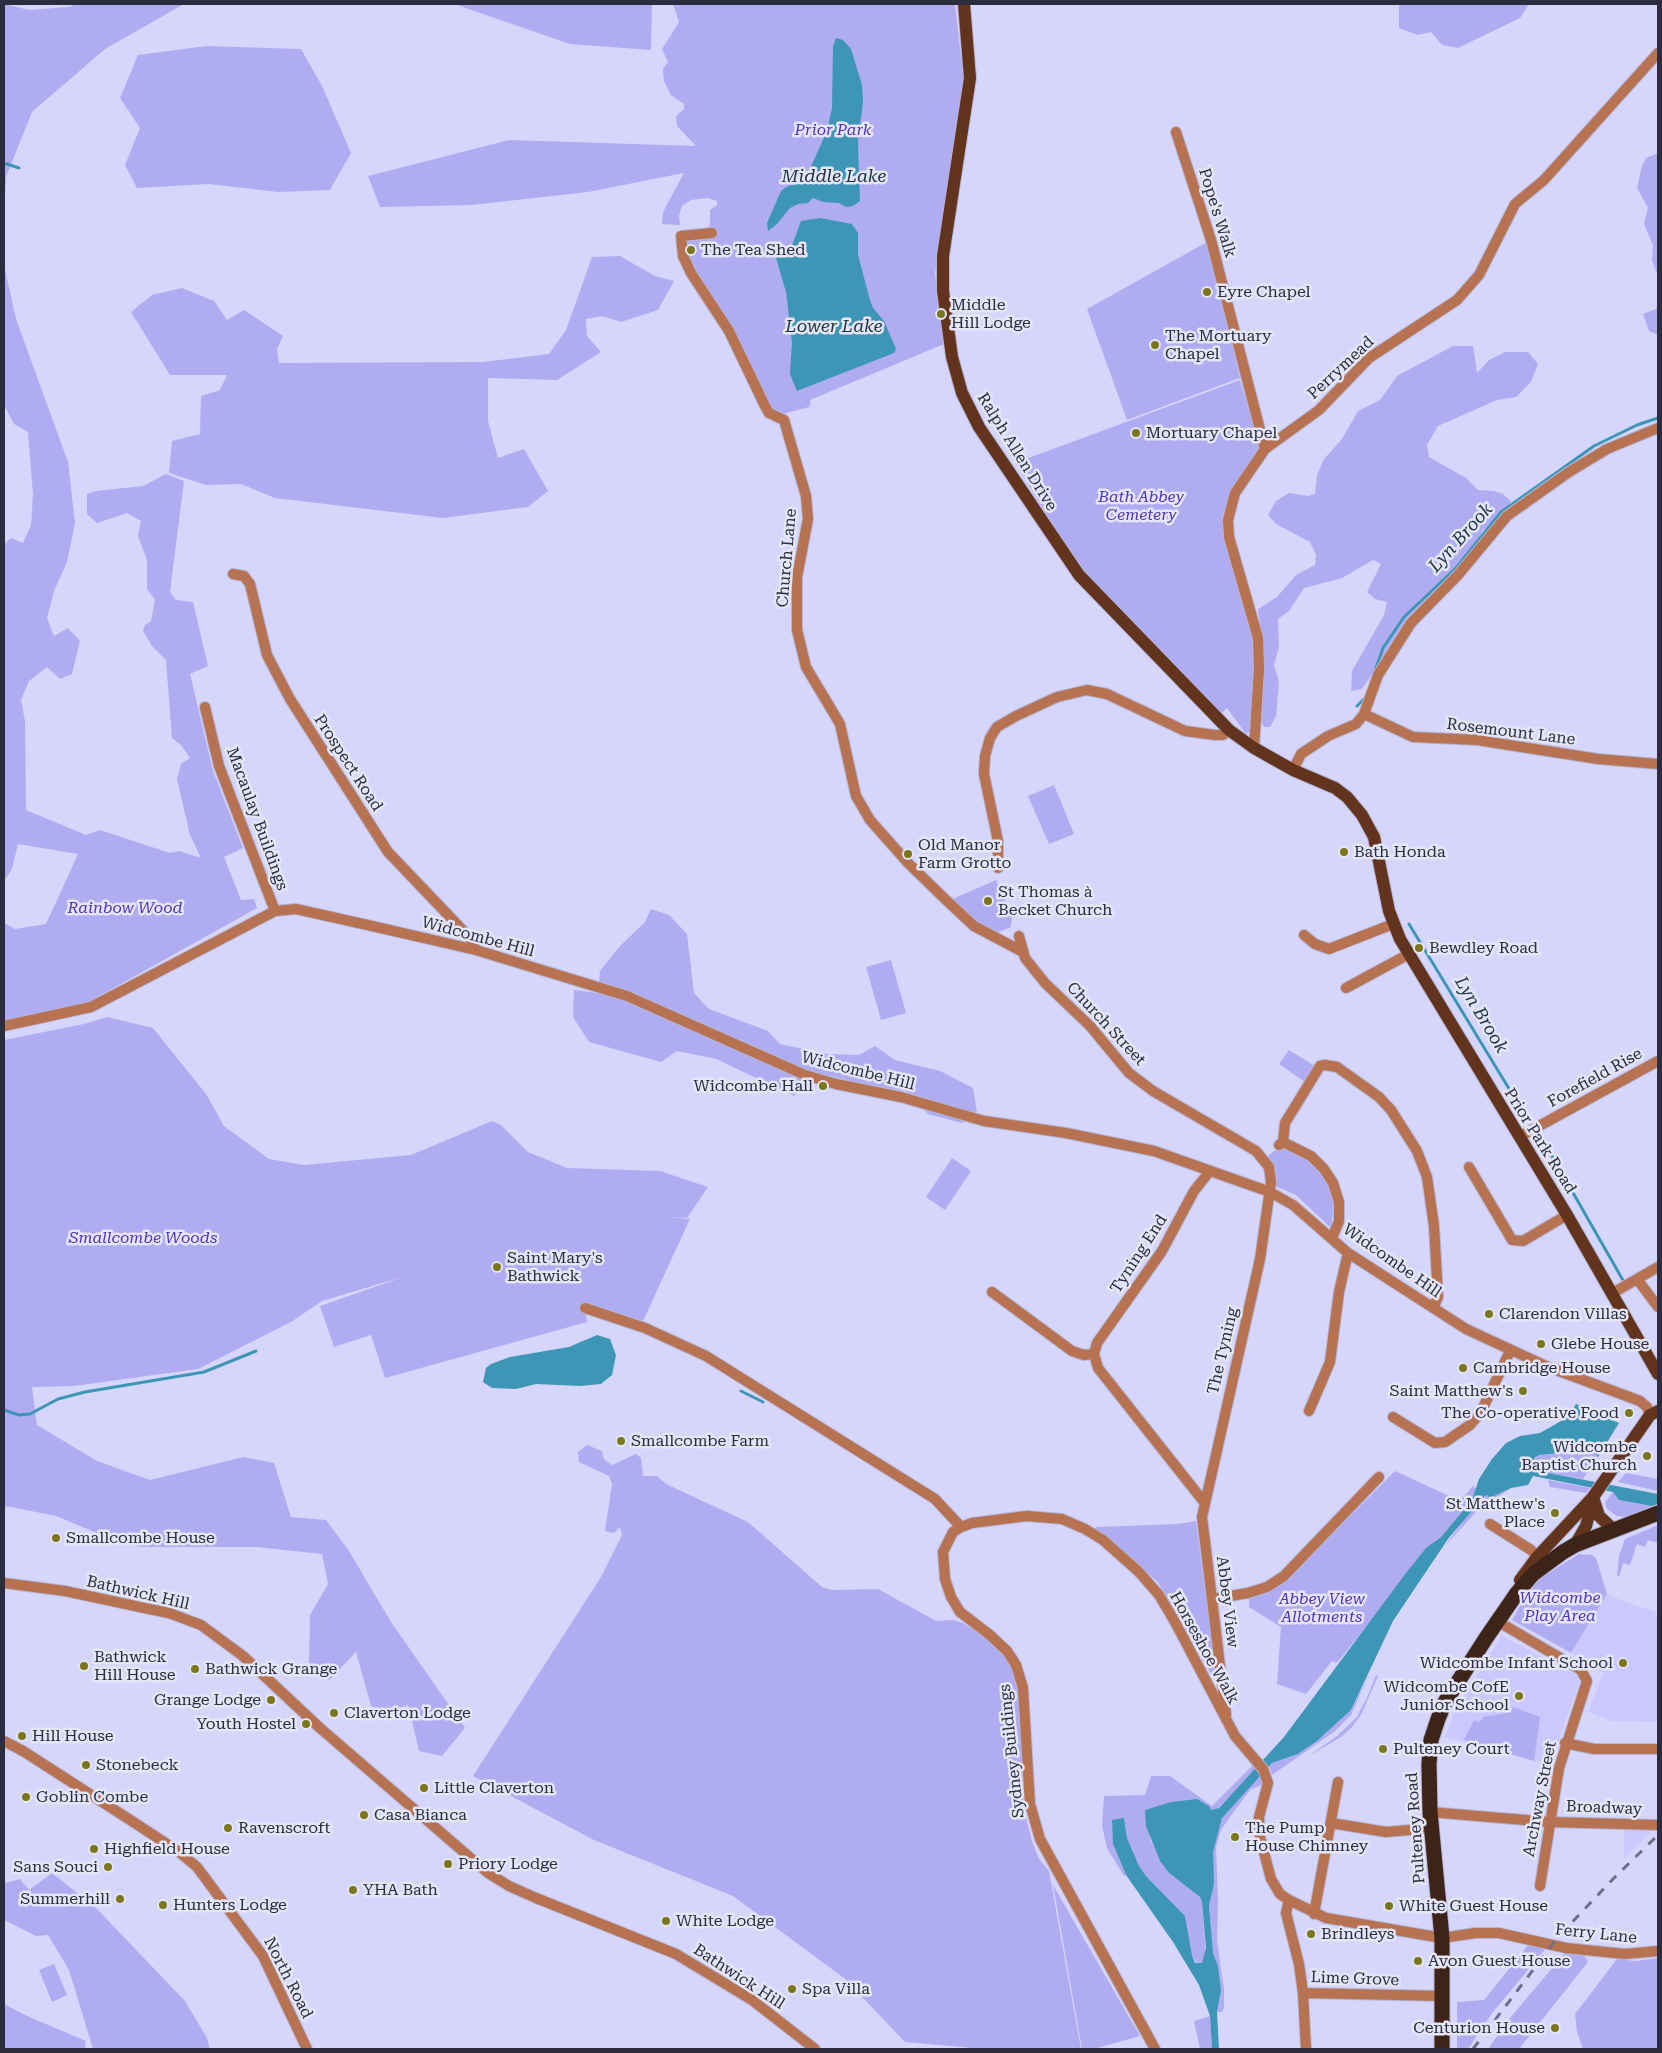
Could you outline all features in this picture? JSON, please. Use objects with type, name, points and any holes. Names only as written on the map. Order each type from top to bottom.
[{"type":"highway","points":[[1541,1561],[1576,1545],[1658,1513]]},
{"type":"highway","name":"Pulteney Road","points":[[1442,2049],[1442,1938],[1430,1812],[1428,1764],[1431,1740],[1445,1702],[1497,1621],[1541,1561]]},
{"type":"main road","name":"Ralph Allen Drive","points":[[964,4],[970,78],[943,256],[943,291],[952,357],[962,394],[979,428],[1079,575],[1229,730],[1254,748]]},
{"type":"main road","name":"Prior Park Road","points":[[1254,748],[1293,770],[1335,788],[1347,797],[1362,815],[1374,837],[1393,924],[1658,1374]]},
{"type":"main road","name":"Pulteney Road","points":[[1541,1561],[1608,1478],[1654,1413]]},
{"type":"main road","points":[[1595,1495],[1599,1516],[1614,1530]]},
{"type":"main road","points":[[1576,1545],[1586,1526],[1595,1495]]},
{"type":"street","name":"Perrymead","points":[[1254,748],[1259,669],[1258,638],[1229,536],[1228,520],[1235,493],[1265,449],[1319,410],[1381,348],[1458,300],[1479,275],[1514,204],[1544,180],[1658,53]]},
{"type":"street","name":"Pope's Walk","points":[[1176,132],[1211,240],[1265,449]]},
{"type":"street","name":"Church Lane","points":[[712,234],[681,236],[683,256],[691,273],[729,332],[765,406],[770,413],[784,420],[806,496],[808,519],[797,577],[797,630],[806,667],[840,724],[856,796],[870,820],[908,863],[967,920],[987,934],[1022,951]]},
{"type":"street","points":[[1293,770],[1301,754],[1328,736],[1356,724],[1364,714],[1378,675],[1390,652],[1411,623],[1458,576],[1507,516],[1569,472],[1607,449],[1658,428]]},
{"type":"street","name":"Prospect Road","points":[[233,574],[244,576],[250,584],[266,654],[290,700],[388,852],[472,940],[476,950]]},
{"type":"street","points":[[998,868],[998,841],[984,774],[985,756],[990,738],[997,728],[1016,716],[1057,697],[1087,690],[1107,694],[1185,731],[1223,735],[1229,730]]},
{"type":"street","name":"Macaulay Buildings","points":[[205,707],[219,766],[275,911]]},
{"type":"street","name":"Rosemount Lane","points":[[1364,714],[1413,737],[1477,740],[1598,759],[1658,764]]},
{"type":"street","name":"Widcombe Hill","points":[[4,1026],[91,1006],[275,911],[284,909],[302,910],[476,950],[627,996],[738,1047],[813,1078],[856,1089],[901,1097],[970,1118],[1066,1133],[1154,1152],[1270,1192],[1294,1205],[1348,1253],[1479,1337],[1510,1351],[1640,1401],[1654,1413]]},
{"type":"street","points":[[1304,936],[1315,944],[1329,949],[1393,924]]},
{"type":"street","name":"Church Street","points":[[1019,936],[1022,951],[1046,983],[1090,1026],[1128,1073],[1153,1091],[1256,1151],[1269,1167],[1270,1192]]},
{"type":"street","points":[[1346,988],[1409,954]]},
{"type":"street","name":"Forefield Rise","points":[[1519,1137],[1658,1061]]},
{"type":"street","points":[[1332,1238],[1339,1221],[1339,1202],[1333,1183],[1324,1169],[1311,1156],[1281,1144],[1286,1122],[1320,1066],[1332,1065],[1385,1104],[1417,1151],[1427,1177],[1434,1226],[1438,1297],[1433,1308]]},
{"type":"street","points":[[1469,1167],[1512,1240],[1523,1241],[1566,1216]]},
{"type":"street","name":"Tyning End","points":[[1094,1354],[1097,1343],[1162,1251],[1194,1191],[1210,1171]]},
{"type":"street","name":"The Tyning","points":[[1202,1517],[1260,1259],[1270,1192]]},
{"type":"street","points":[[1309,1412],[1330,1362],[1339,1292],[1348,1253]]},
{"type":"street","points":[[1612,1294],[1658,1267]]},
{"type":"street","points":[[1637,1279],[1658,1307]]},
{"type":"street","points":[[992,1292],[1072,1351],[1084,1355],[1094,1354],[1098,1368],[1204,1502]]},
{"type":"street","points":[[585,1308],[645,1328],[706,1356],[935,1500],[961,1527]]},
{"type":"street","points":[[1393,1417],[1435,1443],[1445,1442],[1470,1424],[1481,1412],[1510,1351]]},
{"type":"street","points":[[1212,1599],[1248,1593],[1267,1587],[1284,1576],[1379,1478]]},
{"type":"street","name":"Horseshoe Walk","points":[[961,1527],[995,1519],[1046,1516],[1075,1524],[1103,1540],[1139,1572],[1160,1596],[1227,1721],[1246,1752],[1257,1762],[1266,1776]]},
{"type":"street","name":"Abbey View","points":[[1202,1517],[1227,1721]]},
{"type":"street","points":[[1490,1524],[1532,1550],[1541,1561]]},
{"type":"street","name":"Sydney Buildings","points":[[961,1527],[953,1532],[943,1552],[945,1579],[951,1597],[960,1612],[996,1640],[1007,1651],[1016,1665],[1023,1688],[1030,1804],[1038,1832],[1154,2049]]},
{"type":"street","name":"Bathwick Hill","points":[[4,1583],[65,1591],[162,1611],[201,1625],[243,1656],[320,1728],[488,1873],[509,1886],[536,1898],[676,1954],[752,2000],[815,2049]]},
{"type":"street","name":"Archway Street","points":[[1497,1621],[1586,1675],[1587,1686],[1565,1743],[1549,1822],[1540,1886]]},
{"type":"street","name":"North Road","points":[[4,1741],[66,1778],[172,1847],[197,1867],[263,1956],[307,2049]]},
{"type":"street","points":[[1565,1743],[1594,1749],[1658,1749]]},
{"type":"street","name":"Ferry Lane","points":[[1266,1776],[1267,1789],[1259,1817],[1260,1837],[1271,1878],[1280,1894],[1314,1914],[1442,1938],[1475,1933],[1499,1933],[1566,1948],[1626,1954],[1658,1951]]},
{"type":"street","points":[[1314,1914],[1338,1782]]},
{"type":"street","name":"Broadway","points":[[1430,1812],[1549,1822],[1658,1825]]},
{"type":"street","points":[[1331,1823],[1386,1832],[1432,1828]]},
{"type":"street","name":"Lime Grove","points":[[1289,1900],[1286,1913],[1299,1964],[1302,1993],[1442,1996]]},
{"type":"street","points":[[1302,1993],[1306,2049]]},
{"type":"shaded area","name":"Widcombe Infant School","points":[[1607,1595],[1658,1613],[1658,1722],[1611,1721],[1588,1712],[1603,1673],[1571,1653]]},
{"type":"shaded area","name":"Widcombe CofE Junior School","points":[[1502,1636],[1578,1676],[1580,1680],[1550,1765],[1445,1737],[1454,1713]]},
{"type":"shaded area","points":[[1624,1830],[1652,1831],[1624,1859]]},
{"type":"green space","points":[[4,4],[29,10],[68,7],[76,4],[184,4],[105,49],[32,112],[6,177],[4,210]]},
{"type":"green space","points":[[454,4],[652,4],[651,50],[570,44]]},
{"type":"green space","name":"Prior Park","points":[[673,4],[955,4],[965,92],[935,274],[944,344],[810,400],[811,404],[809,407],[775,416],[690,270],[683,241],[703,240],[710,224],[710,210],[717,205],[717,201],[708,198],[691,200],[682,206],[679,216],[680,225],[662,224],[663,212],[684,173],[588,192],[472,205],[380,207],[368,176],[509,140],[696,146],[677,126],[676,116],[684,109],[684,104],[671,95],[664,81],[663,69],[668,62],[662,49],[679,22]]},
{"type":"green space","points":[[1399,4],[1529,4],[1520,18],[1458,48],[1442,45],[1431,32],[1418,35],[1399,28]]},
{"type":"green space","points":[[206,46],[301,49],[322,86],[351,153],[330,190],[278,192],[209,184],[137,188],[125,165],[140,128],[120,98],[138,55]]},
{"type":"green space","points":[[1658,153],[1658,276],[1652,260],[1653,245],[1644,224],[1648,208],[1637,188],[1642,166],[1646,158]]},
{"type":"green space","points":[[1207,242],[1240,378],[1127,420],[1087,309]]},
{"type":"green space","points":[[620,256],[655,276],[674,281],[658,310],[621,322],[602,316],[586,319],[587,336],[601,352],[557,380],[488,378],[488,421],[498,458],[524,449],[548,491],[528,507],[443,518],[275,498],[241,484],[206,485],[169,473],[172,441],[200,434],[201,396],[220,390],[227,375],[170,375],[131,312],[152,295],[182,288],[214,301],[227,320],[244,310],[283,336],[277,349],[279,363],[483,362],[549,354],[566,330],[592,257]]},
{"type":"green space","name":"Rainbow Wood","points":[[4,265],[16,319],[68,462],[75,523],[67,562],[54,591],[47,618],[54,636],[68,628],[80,641],[72,674],[60,679],[47,667],[29,681],[21,700],[25,721],[26,810],[86,835],[100,830],[170,853],[179,851],[201,858],[190,835],[177,779],[181,764],[190,758],[181,745],[172,738],[166,660],[152,646],[143,631],[145,625],[151,621],[155,600],[147,589],[147,560],[138,536],[141,521],[127,513],[97,523],[87,514],[87,494],[96,491],[143,486],[166,474],[184,481],[170,592],[176,600],[193,602],[208,666],[190,674],[213,771],[243,848],[224,857],[241,900],[254,899],[257,908],[85,1004],[4,1023],[4,923],[15,929],[46,924],[78,854],[18,844],[12,869],[4,881],[4,544],[11,538],[23,543],[31,525],[33,495],[28,432],[14,424],[4,405]]},
{"type":"green space","points":[[1658,303],[1658,335],[1649,331],[1643,314],[1656,309]]},
{"type":"green space","points":[[1453,346],[1473,346],[1477,373],[1489,360],[1505,352],[1528,352],[1538,364],[1531,382],[1516,397],[1497,400],[1438,426],[1427,445],[1429,457],[1466,478],[1478,490],[1494,491],[1503,494],[1511,501],[1506,513],[1483,530],[1471,553],[1386,653],[1362,689],[1351,691],[1352,671],[1384,615],[1387,602],[1375,599],[1367,592],[1381,564],[1373,560],[1342,578],[1304,588],[1289,611],[1278,619],[1279,647],[1274,665],[1279,682],[1276,716],[1270,727],[1264,727],[1261,721],[1263,650],[1258,609],[1277,597],[1296,575],[1315,565],[1316,555],[1310,542],[1276,524],[1268,515],[1276,501],[1289,493],[1308,496],[1315,494],[1317,475],[1324,459],[1342,439],[1358,411],[1380,400],[1397,376]]},
{"type":"green space","name":"Bath Abbey Cemetery","points":[[1240,380],[1260,444],[1258,449],[1260,453],[1225,512],[1252,638],[1254,669],[1250,731],[1246,734],[1227,708],[1221,714],[1077,564],[1015,463]]},
{"type":"green space","points":[[1054,785],[1074,834],[1049,844],[1028,796]]},
{"type":"green space","points":[[996,880],[1012,916],[1011,927],[994,934],[978,924],[950,900]]},
{"type":"green space","points":[[651,909],[669,915],[687,934],[694,993],[709,1009],[768,1031],[780,1044],[827,1054],[859,1055],[875,1046],[895,1060],[940,1071],[973,1088],[977,1111],[962,1123],[928,1114],[906,1091],[855,1083],[835,1077],[809,1075],[794,1096],[716,1059],[677,1051],[661,1062],[589,1042],[573,1017],[574,990],[598,993],[600,971],[619,947],[645,922]]},
{"type":"green space","points":[[891,960],[906,1013],[881,1020],[866,967]]},
{"type":"green space","name":"Smallcombe Woods","points":[[107,1017],[153,1028],[206,1094],[224,1126],[269,1159],[304,1165],[411,1155],[492,1121],[501,1125],[528,1152],[567,1168],[660,1171],[708,1187],[687,1218],[667,1217],[690,1219],[643,1321],[588,1304],[585,1308],[587,1322],[385,1378],[371,1335],[334,1347],[320,1306],[406,1276],[322,1301],[291,1322],[198,1369],[74,1386],[32,1387],[37,1425],[97,1461],[150,1480],[243,1457],[274,1463],[291,1517],[326,1520],[349,1551],[391,1622],[465,1728],[442,1756],[419,1751],[408,1705],[384,1713],[371,1706],[356,1652],[329,1680],[309,1666],[310,1615],[328,1584],[322,1554],[256,1547],[140,1547],[116,1541],[56,1516],[6,1506],[4,1512],[4,1040],[84,1024]]},
{"type":"green space","points":[[1289,1050],[1315,1066],[1305,1082],[1279,1064]]},
{"type":"green space","points":[[1279,1147],[1310,1160],[1326,1180],[1332,1191],[1334,1203],[1331,1228],[1296,1195],[1275,1186],[1274,1169],[1268,1156]]},
{"type":"green space","points":[[952,1158],[971,1171],[945,1210],[926,1197]]},
{"type":"green space","points":[[587,1445],[602,1451],[604,1459],[612,1465],[636,1454],[641,1458],[643,1476],[657,1476],[666,1484],[748,1522],[822,1587],[831,1590],[878,1589],[936,1621],[953,1620],[963,1623],[982,1635],[1001,1653],[1012,1667],[1018,1688],[1024,1810],[1039,1859],[1049,1871],[1081,2049],[984,2049],[905,2042],[844,1978],[733,1896],[594,1840],[473,1776],[601,1577],[622,1535],[620,1527],[614,1533],[605,1531],[612,1484],[609,1476],[579,1462],[578,1452]]},
{"type":"green space","points":[[1592,1450],[1598,1457],[1583,1479],[1533,1470],[1534,1458],[1539,1455]]},
{"type":"green space","name":"Abbey View Allotments","points":[[1395,1471],[1460,1501],[1473,1486],[1477,1490],[1471,1502],[1441,1537],[1435,1541],[1337,1663],[1332,1661],[1306,1694],[1277,1684],[1281,1627],[1249,1607],[1249,1597],[1294,1572]]},
{"type":"green space","points":[[1626,1473],[1658,1479],[1658,1491],[1618,1482]]},
{"type":"green space","points":[[1548,1480],[1590,1488],[1586,1493],[1550,1487]]},
{"type":"green space","points":[[1511,1488],[1476,1512],[1444,1547],[1480,1499],[1487,1495],[1490,1498]]},
{"type":"green space","points":[[1613,1492],[1619,1500],[1652,1506],[1627,1517],[1617,1516],[1607,1509],[1605,1502]]},
{"type":"green space","points":[[1196,1521],[1217,1678],[1215,1681],[1158,1582],[1094,1529],[1097,1527],[1178,1524]]},
{"type":"green space","points":[[1658,1525],[1658,1543],[1648,1540],[1645,1547],[1637,1544],[1630,1565],[1623,1563],[1619,1577],[1617,1575],[1619,1556],[1625,1539]]},
{"type":"green space","name":"Widcombe Play Area","points":[[1579,1554],[1592,1555],[1596,1558],[1607,1594],[1571,1653],[1512,1620],[1524,1599],[1539,1579]]},
{"type":"green space","points":[[1369,1675],[1351,1715],[1334,1732],[1272,1775],[1269,1767],[1272,1763],[1298,1754],[1317,1741],[1351,1710]]},
{"type":"green space","points":[[1376,1675],[1378,1676],[1361,1715],[1352,1727],[1341,1737],[1307,1757],[1337,1736],[1356,1718],[1367,1698]]},
{"type":"green space","points":[[1513,1707],[1540,1717],[1534,1761],[1464,1740],[1474,1720],[1480,1722],[1483,1717],[1511,1712]]},
{"type":"green space","points":[[1253,1765],[1257,1769],[1216,1810],[1211,1810],[1203,1803],[1145,1810],[1151,1841],[1169,1873],[1200,1897],[1202,1902],[1206,1956],[1202,1963],[1197,1964],[1192,1955],[1185,1916],[1146,1876],[1139,1866],[1127,1838],[1124,1818],[1113,1844],[1126,1875],[1124,1876],[1107,1848],[1102,1826],[1104,1796],[1145,1795],[1151,1776],[1170,1776],[1212,1806]]},
{"type":"green space","points":[[1261,1775],[1262,1785],[1251,1789],[1235,1810],[1221,1830],[1216,1847],[1217,1941],[1224,1989],[1224,2008],[1222,2012],[1217,2012],[1221,1990],[1218,1966],[1213,1959],[1209,1905],[1213,1852],[1220,1821],[1225,1812]]},
{"type":"green space","points":[[52,1873],[97,1909],[185,2001],[207,2038],[210,2049],[93,2049],[69,1970],[48,1935],[36,1936],[4,1920],[5,1883],[20,1879],[29,1890]]},
{"type":"green space","points":[[1053,1885],[1140,2036],[1094,2049],[1082,2049]]},
{"type":"green space","points":[[1529,1944],[1547,1947],[1493,2012],[1468,2049],[1457,2049],[1457,2002],[1484,2000]]},
{"type":"green space","points":[[1564,1954],[1584,1955],[1588,1962],[1519,2049],[1488,2049],[1510,2018]]},
{"type":"green space","points":[[1658,1958],[1658,2049],[1583,2049],[1577,2032],[1575,2014],[1617,1959],[1636,1961]]},
{"type":"green space","points":[[54,1964],[67,1995],[52,2002],[39,1970]]},
{"type":"green space","points":[[4,2004],[86,2041],[85,2049],[4,2049]]},
{"type":"green space","points":[[1210,2016],[1212,2049],[1200,2049],[1194,2021]]},
{"type":"water","name":"Middle Lake","points":[[836,38],[843,40],[851,49],[862,85],[863,102],[858,142],[860,201],[853,206],[846,207],[839,203],[823,202],[813,198],[808,203],[798,204],[790,208],[777,224],[768,231],[767,223],[781,191],[788,186],[804,182],[827,131],[832,108],[833,46]]},
{"type":"water","name":"Lower Lake","points":[[820,218],[852,224],[858,233],[858,255],[870,300],[873,308],[884,321],[896,349],[894,353],[797,391],[790,374],[792,342],[786,292],[776,258],[791,248],[801,221]]},
{"type":"water","points":[[597,1335],[610,1339],[616,1355],[612,1375],[601,1384],[580,1386],[536,1384],[516,1389],[492,1388],[483,1382],[486,1368],[491,1364],[510,1357],[569,1347]]},
{"type":"water","points":[[1576,1404],[1619,1423],[1598,1457],[1592,1450],[1539,1455],[1534,1458],[1533,1470],[1658,1494],[1658,1504],[1652,1506],[1619,1500],[1613,1492],[1533,1476],[1528,1485],[1511,1488],[1490,1498],[1487,1495],[1480,1499],[1448,1539],[1393,1621],[1351,1710],[1317,1741],[1298,1754],[1272,1763],[1222,1818],[1213,1852],[1214,1884],[1209,1905],[1213,1953],[1218,1966],[1221,1990],[1217,2012],[1219,2049],[1212,2049],[1210,2016],[1199,1985],[1173,1942],[1126,1875],[1113,1844],[1112,1820],[1124,1818],[1127,1838],[1139,1866],[1146,1876],[1185,1916],[1192,1955],[1195,1963],[1202,1963],[1206,1948],[1202,1902],[1200,1897],[1169,1873],[1160,1861],[1146,1826],[1145,1810],[1171,1802],[1197,1799],[1209,1806],[1211,1810],[1219,1808],[1284,1737],[1406,1573],[1426,1548],[1441,1537],[1472,1500],[1479,1479],[1492,1459],[1506,1443],[1520,1436],[1540,1433],[1568,1417]]},
{"type":"waterway","points":[[4,163],[19,168]]},
{"type":"waterway","name":"Lyn Brook","points":[[1375,671],[1383,648],[1404,617],[1456,568],[1501,512],[1594,446],[1637,425],[1658,418]]},
{"type":"waterway","name":"Lyn Brook","points":[[1357,706],[1365,698]]},
{"type":"waterway","name":"Lyn Brook","points":[[1409,924],[1528,1120]]},
{"type":"waterway","name":"Lyn Brook","points":[[1548,1149],[1624,1282]]},
{"type":"waterway","points":[[4,1410],[19,1415],[30,1414],[58,1399],[85,1392],[204,1372],[256,1351]]},
{"type":"waterway","points":[[741,1391],[763,1402]]},
{"type":"railway","points":[[1473,2049],[1558,1937],[1658,1835]]},
{"type":"place","name":"The Tea Shed","points":[[691,250]]},
{"type":"place","name":"Eyre Chapel","points":[[1207,292]]},
{"type":"place","name":"Middle Hill Lodge","points":[[941,314]]},
{"type":"place","name":"The Mortuary Chapel","points":[[1155,345]]},
{"type":"place","name":"Mortuary Chapel","points":[[1136,433]]},
{"type":"place","name":"Bath Honda","points":[[1344,852]]},
{"type":"place","name":"Old Manor Farm Grotto","points":[[908,854]]},
{"type":"place","name":"St Thomas à Becket Church","points":[[988,901]]},
{"type":"place","name":"Bewdley Road","points":[[1419,948]]},
{"type":"place","name":"Widcombe Hall","points":[[823,1086]]},
{"type":"place","name":"Saint Mary's Bathwick","points":[[497,1267]]},
{"type":"place","name":"Clarendon Villas","points":[[1489,1314]]},
{"type":"place","name":"Glebe House","points":[[1541,1344]]},
{"type":"place","name":"Cambridge House","points":[[1463,1368]]},
{"type":"place","name":"Saint Matthew's","points":[[1523,1391]]},
{"type":"place","name":"The Co-operative Food","points":[[1629,1413]]},
{"type":"place","name":"Smallcombe Farm","points":[[621,1441]]},
{"type":"place","name":"Widcombe Baptist Church","points":[[1647,1456]]},
{"type":"place","name":"St Matthew's Place","points":[[1555,1513]]},
{"type":"place","name":"Smallcombe House","points":[[56,1538]]},
{"type":"place","name":"Widcombe Infant School","points":[[1623,1663]]},
{"type":"place","name":"Bathwick Hill House","points":[[84,1666]]},
{"type":"place","name":"Bathwick Grange","points":[[195,1669]]},
{"type":"place","name":"Widcombe CofE Junior School","points":[[1519,1696]]},
{"type":"place","name":"Grange Lodge","points":[[271,1700]]},
{"type":"place","name":"Claverton Lodge","points":[[334,1713]]},
{"type":"place","name":"Youth Hostel","points":[[306,1724]]},
{"type":"place","name":"Hill House","points":[[22,1736]]},
{"type":"place","name":"Pulteney Court","points":[[1383,1749]]},
{"type":"place","name":"Stonebeck","points":[[86,1765]]},
{"type":"place","name":"Little Claverton","points":[[424,1788]]},
{"type":"place","name":"Goblin Combe","points":[[26,1797]]},
{"type":"place","name":"Casa Bianca","points":[[364,1815]]},
{"type":"place","name":"Ravenscroft","points":[[228,1828]]},
{"type":"place","name":"The Pump House Chimney","points":[[1235,1837]]},
{"type":"place","name":"Highfield House","points":[[94,1849]]},
{"type":"place","name":"Priory Lodge","points":[[448,1864]]},
{"type":"place","name":"Sans Souci","points":[[108,1867]]},
{"type":"place","name":"YHA Bath","points":[[353,1890]]},
{"type":"place","name":"Summerhill","points":[[120,1899]]},
{"type":"place","name":"Hunters Lodge","points":[[163,1905]]},
{"type":"place","name":"White Guest House","points":[[1389,1906]]},
{"type":"place","name":"White Lodge","points":[[666,1921]]},
{"type":"place","name":"Brindleys","points":[[1311,1934]]},
{"type":"place","name":"Avon Guest House","points":[[1418,1961]]},
{"type":"place","name":"Spa Villa","points":[[792,1989]]},
{"type":"place","name":"Centurion House","points":[[1555,2028]]}]
